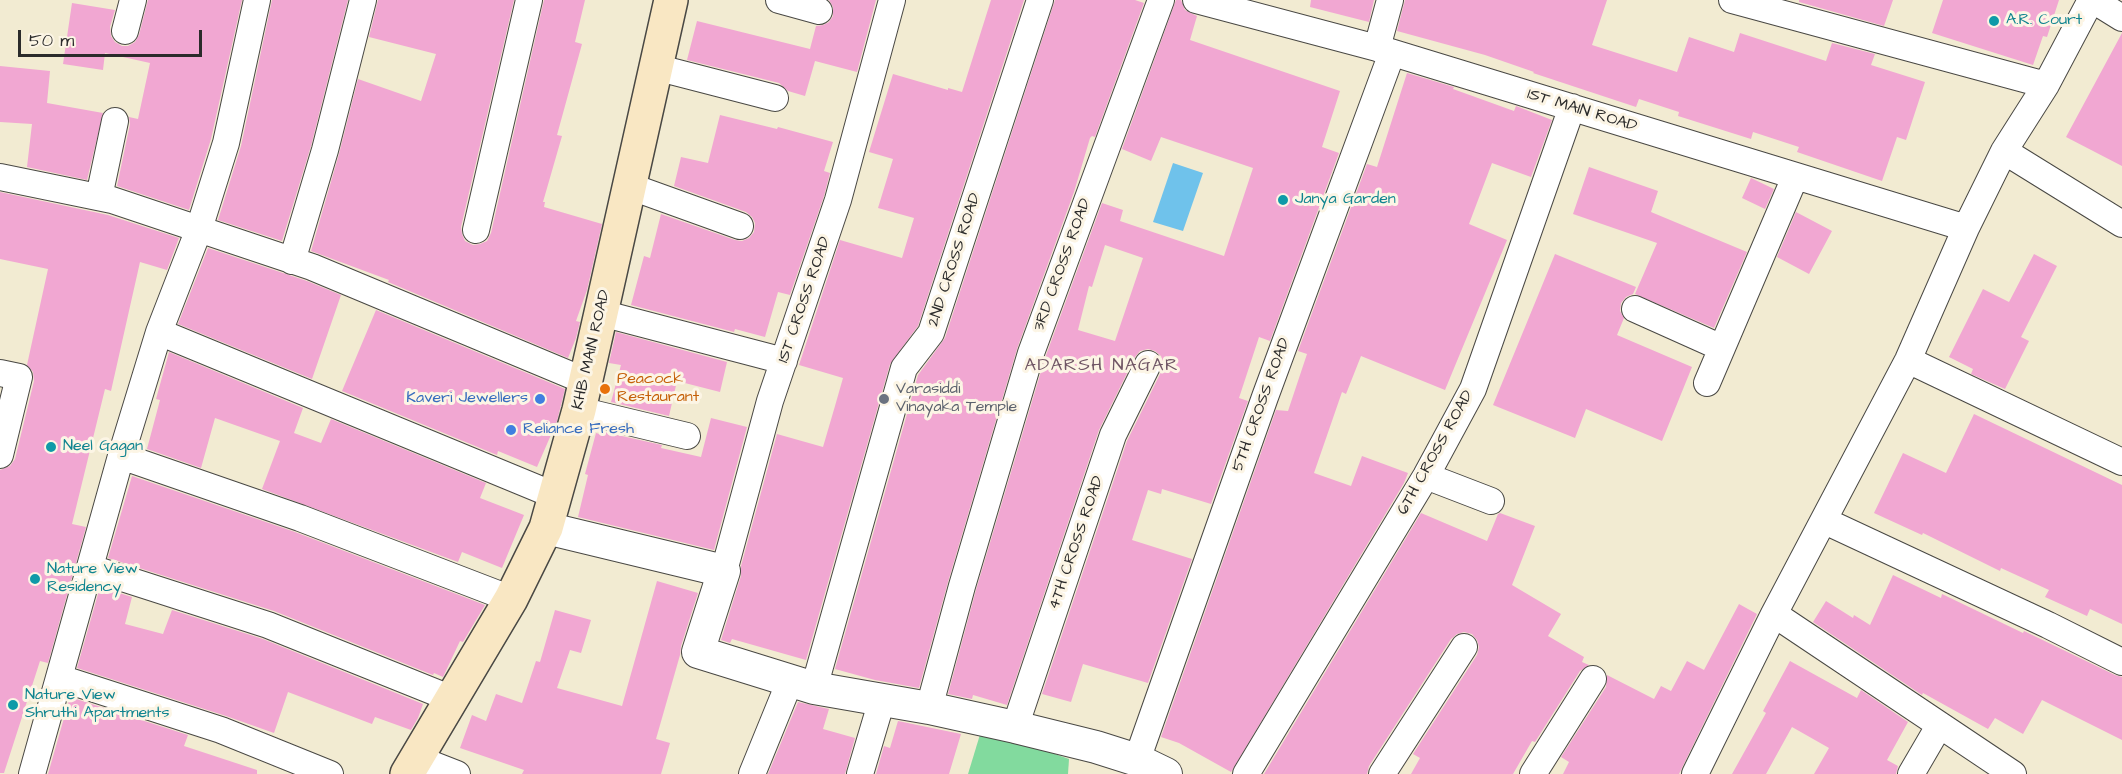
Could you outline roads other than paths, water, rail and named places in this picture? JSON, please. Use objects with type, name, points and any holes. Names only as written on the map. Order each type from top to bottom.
[{"type":"main road","name":"KHB MAIN ROAD","points":[[412,766],[511,599],[546,528],[582,395],[671,0]]},
{"type":"street","points":[[125,31],[133,0]]},
{"type":"street","points":[[32,774],[121,456],[159,332],[199,229],[226,143],[257,0]]},
{"type":"street","points":[[292,261],[325,150],[363,0]]},
{"type":"street","points":[[476,230],[529,0]]},
{"type":"street","points":[[779,0],[819,11]]},
{"type":"street","name":"1ST CROSS ROAD","points":[[724,570],[770,401],[838,200],[892,0]]},
{"type":"street","name":"2ND CROSS ROAD","points":[[752,774],[802,685],[904,368],[931,333],[1040,0]]},
{"type":"street","name":"3RD CROSS ROAD","points":[[929,708],[968,563],[1030,353],[1161,0]]},
{"type":"street","name":"1ST MAIN ROAD","points":[[1196,0],[1271,10],[1385,50],[1966,228]]},
{"type":"street","name":"5TH CROSS ROAD","points":[[1137,760],[1385,50],[1390,0]]},
{"type":"street","points":[[1732,0],[2046,85]]},
{"type":"street","points":[[1695,774],[1774,614],[1908,360],[1966,228],[2004,151],[2046,85],[2092,0],[2122,18]]},
{"type":"street","points":[[655,67],[775,98]]},
{"type":"street","name":"6TH CROSS ROAD","points":[[1246,774],[1426,476],[1473,389],[1572,107]]},
{"type":"street","points":[[99,197],[115,121]]},
{"type":"street","points":[[2004,151],[2122,224]]},
{"type":"street","points":[[0,177],[112,200],[322,271],[582,395],[687,436]]},
{"type":"street","points":[[1707,383],[1795,177]]},
{"type":"street","points":[[630,186],[740,226]]},
{"type":"street","points":[[1635,309],[1722,348]]},
{"type":"street","points":[[601,313],[784,361]]},
{"type":"street","points":[[159,332],[556,496]]},
{"type":"street","points":[[1908,360],[2122,462]]},
{"type":"street","name":"4TH CROSS ROAD","points":[[1015,726],[1113,435],[1148,364]]},
{"type":"street","points":[[0,373],[19,377],[0,455]]},
{"type":"street","points":[[121,456],[300,518],[511,599]]},
{"type":"street","points":[[1426,476],[1491,501]]},
{"type":"street","points":[[1825,521],[2122,662]]},
{"type":"street","points":[[546,528],[724,570],[698,652],[802,685],[1015,726],[1095,761],[1137,760],[1166,774]]},
{"type":"street","points":[[91,568],[268,625],[452,699]]},
{"type":"street","points":[[1774,614],[2013,774]]},
{"type":"street","points":[[1382,774],[1464,647]]},
{"type":"street","points":[[60,678],[221,730],[330,774]]},
{"type":"street","points":[[1533,774],[1593,680]]},
{"type":"street","points":[[860,774],[882,700]]},
{"type":"street","points":[[1911,774],[1940,726]]},
{"type":"street","points":[[412,766],[457,774]]},
{"type":"water","points":[[1173,163],[1203,173],[1183,231],[1153,222]]},
{"type":"place","name":"A.R. Court","points":[[1994,21]]},
{"type":"place","name":"Janya Garden","points":[[1283,200]]},
{"type":"place","name":"Peacock Restaurant","points":[[605,389]]},
{"type":"place","name":"Kaveri Jewellers","points":[[540,399]]},
{"type":"place","name":"Varasiddi Vinayaka Temple","points":[[884,399]]},
{"type":"place","name":"Reliance Fresh","points":[[511,430]]},
{"type":"place","name":"Neel Gagan","points":[[51,447]]},
{"type":"place","name":"Nature View Residency","points":[[35,579]]},
{"type":"place","name":"Nature View Shruthi Apartments","points":[[13,705]]},
{"type":"district","name":"ADARSH NAGAR","points":[[1102,366]]}]
